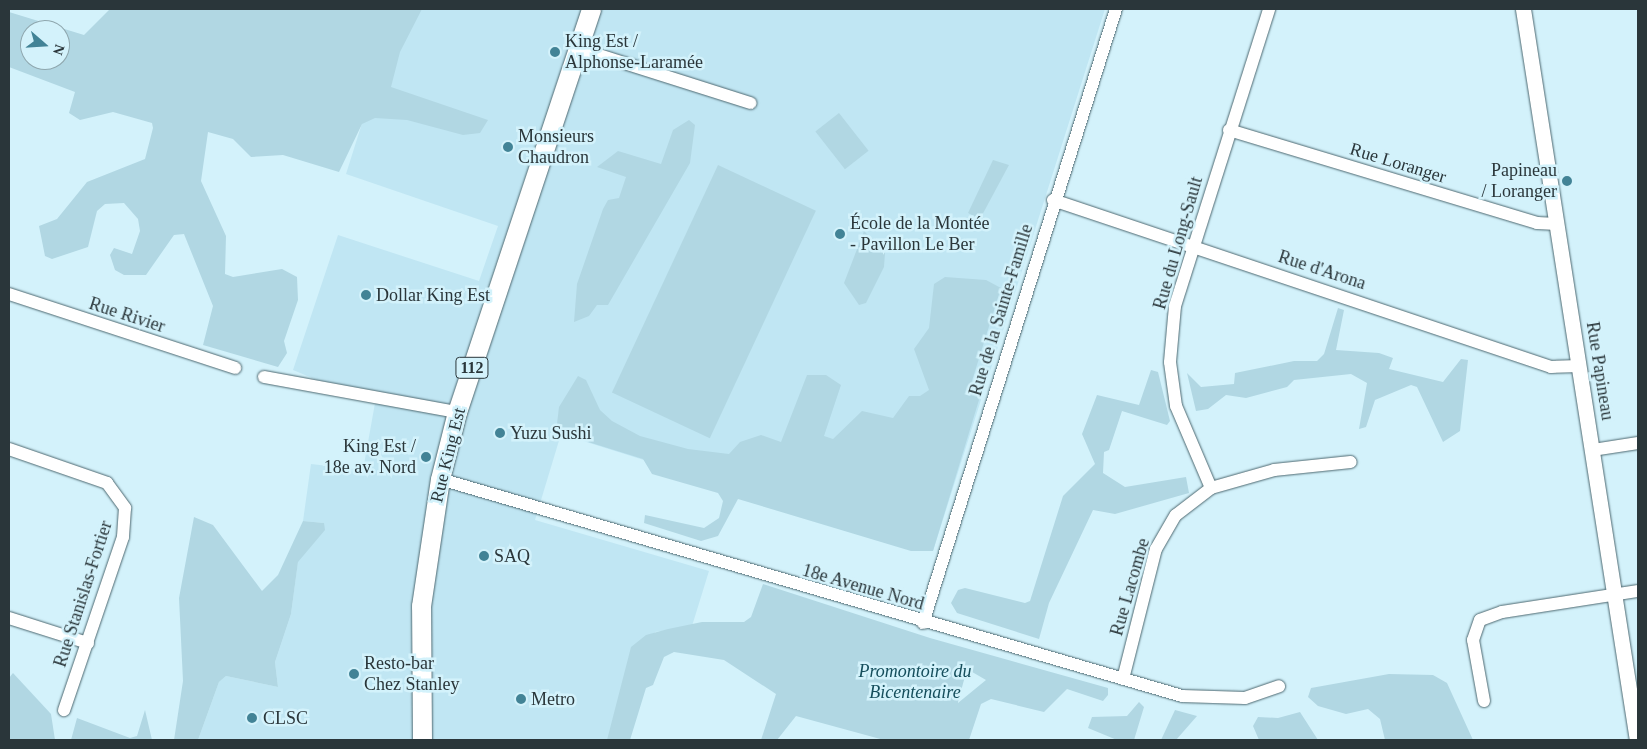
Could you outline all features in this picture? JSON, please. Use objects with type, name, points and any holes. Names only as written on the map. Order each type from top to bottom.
[{"type":"main road","name":"Rue King Est","points":[[422,740],[421,606],[440,479],[457,412],[590,9]]},
{"type":"street","name":"Rue de la Sainte-Famille","points":[[923,623],[1053,200],[1116,9]]},
{"type":"street","name":"Rue du Long-Sault","points":[[1211,488],[1176,406],[1170,362],[1176,306],[1229,130],[1269,9]]},
{"type":"street","name":"Rue Papineau","points":[[1523,9],[1594,450],[1637,740]]},
{"type":"street","points":[[577,48],[750,103]]},
{"type":"street","name":"Rue Loranger","points":[[1229,130],[1537,223],[1557,224]]},
{"type":"street","name":"Rue d'Arona","points":[[1053,200],[1551,367],[1580,366]]},
{"type":"street","name":"Rue Rivier","points":[[9,294],[235,368]]},
{"type":"street","points":[[264,377],[457,412]]},
{"type":"street","points":[[1594,450],[1638,443]]},
{"type":"street","name":"Rue Stanislas-Fortier","points":[[9,449],[93,477],[115,490],[125,508],[126,522],[64,710]]},
{"type":"street","name":"Rue Lacombe","points":[[1123,679],[1156,549],[1176,515],[1211,488],[1274,470],[1351,462]]},
{"type":"street","name":"18e Avenue Nord","points":[[440,479],[923,623],[1123,679],[1213,700],[1245,698],[1279,686]]},
{"type":"street","points":[[1484,701],[1473,640],[1480,620],[1502,612],[1638,591]]},
{"type":"street","points":[[9,618],[88,642]]},
{"type":"shaded area","points":[[398,9],[1105,9],[933,551],[561,434],[535,520],[709,571],[692,626],[655,632],[621,740],[198,740],[219,682],[226,676],[278,687],[275,662],[291,614],[298,561],[324,523],[303,521],[311,464],[363,470],[377,392],[317,380],[293,370],[338,235],[479,281],[498,226],[346,174]]},
{"type":"green space","points":[[110,9],[422,9],[400,52],[391,87],[488,120],[480,133],[463,135],[407,120],[375,118],[362,124],[339,172],[283,155],[251,157],[233,139],[208,132],[201,181],[226,236],[225,274],[233,277],[282,269],[297,277],[298,300],[284,341],[287,353],[278,367],[203,345],[213,306],[184,234],[174,235],[146,275],[124,275],[115,270],[110,255],[114,248],[132,254],[140,231],[138,219],[124,203],[105,204],[97,211],[88,247],[52,259],[45,256],[39,226],[57,219],[87,182],[145,159],[153,128],[152,123],[113,112],[80,120],[69,113],[75,92],[9,67],[9,12],[35,20],[20,20],[20,70],[70,70],[70,31],[84,35]]},
{"type":"green space","points":[[839,113],[869,151],[845,169],[815,131]]},
{"type":"green space","points":[[689,120],[695,125],[690,163],[608,305],[597,305],[589,316],[574,322],[577,284],[603,209],[608,200],[619,198],[626,177],[597,167],[618,151],[661,164],[673,130]]},
{"type":"green space","points":[[993,160],[1009,165],[980,219],[968,213]]},
{"type":"green space","points":[[718,165],[816,211],[710,438],[612,392]]},
{"type":"green space","points":[[864,231],[885,253],[884,267],[866,303],[859,305],[844,283]]},
{"type":"green space","points":[[945,277],[986,280],[1001,288],[971,384],[979,400],[933,551],[911,551],[738,499],[718,536],[701,541],[644,523],[645,515],[704,528],[719,518],[723,501],[718,493],[652,474],[643,459],[556,432],[559,407],[578,376],[586,380],[600,410],[612,421],[640,436],[688,449],[729,454],[740,442],[761,435],[781,442],[807,375],[826,375],[841,385],[824,436],[833,439],[862,411],[893,418],[909,396],[920,396],[929,390],[914,349],[929,328],[934,284]]},
{"type":"green space","points":[[1338,308],[1344,310],[1336,350],[1379,353],[1393,358],[1389,369],[1443,382],[1461,359],[1468,360],[1460,431],[1443,442],[1417,387],[1411,385],[1375,400],[1366,427],[1359,429],[1367,383],[1351,374],[1294,380],[1287,387],[1246,398],[1226,395],[1208,409],[1196,411],[1187,373],[1201,387],[1234,384],[1235,373],[1294,361],[1317,361],[1324,354]]},
{"type":"green space","points":[[1151,370],[1158,372],[1170,421],[1167,425],[1122,411],[1109,450],[1104,452],[1103,473],[1125,487],[1186,477],[1189,493],[1115,514],[1093,510],[1049,603],[1039,639],[957,613],[951,603],[958,590],[965,588],[1025,603],[1030,601],[1063,496],[1095,464],[1082,434],[1097,395],[1139,405]]},
{"type":"green space","points":[[194,517],[213,525],[262,591],[278,575],[303,521],[324,523],[325,530],[298,562],[291,614],[275,662],[278,687],[226,676],[219,682],[198,740],[174,740],[183,681],[179,598]]},
{"type":"green space","name":"Promontoire du Bicentenaire","points":[[763,584],[930,638],[1108,688],[1108,695],[1103,701],[1067,689],[1044,712],[991,699],[981,704],[969,740],[884,740],[796,716],[777,740],[761,740],[776,694],[724,660],[674,652],[664,657],[653,685],[646,688],[630,740],[607,740],[631,647],[646,635],[668,629],[702,622],[744,622],[751,617]],"holes":[[[967,669],[986,680],[958,703]]]},
{"type":"green space","points":[[13,673],[51,714],[55,740],[9,740],[9,678]]},
{"type":"green space","points":[[1389,674],[1433,675],[1447,683],[1473,740],[1385,740],[1380,719],[1368,709],[1346,714],[1318,706],[1308,697],[1311,688]]},
{"type":"green space","points":[[1139,702],[1144,707],[1134,740],[1117,740],[1088,728],[1092,717],[1127,716]]},
{"type":"green space","points":[[145,710],[152,740],[71,740],[77,718],[130,738],[137,736]]},
{"type":"green space","points":[[1175,710],[1197,716],[1176,740],[1161,740]]},
{"type":"green space","points":[[1300,712],[1318,740],[1259,740],[1253,726],[1258,717],[1278,718]]},
{"type":"place","name":"King Est / Alphonse-Laramée","points":[[555,52]]},
{"type":"place","name":"Monsieurs Chaudron","points":[[508,147]]},
{"type":"place","name":"Papineau / Loranger","points":[[1567,181]]},
{"type":"place","name":"École de la Montée - Pavillon Le Ber","points":[[840,234]]},
{"type":"place","name":"Dollar King Est","points":[[366,295]]},
{"type":"place","name":"Yuzu Sushi","points":[[500,433]]},
{"type":"place","name":"King Est / 18e av. Nord","points":[[426,457]]},
{"type":"place","name":"SAQ","points":[[484,556]]},
{"type":"place","name":"Resto-bar Chez Stanley","points":[[354,674]]},
{"type":"place","name":"Metro","points":[[521,699]]},
{"type":"place","name":"CLSC","points":[[252,718]]}]
